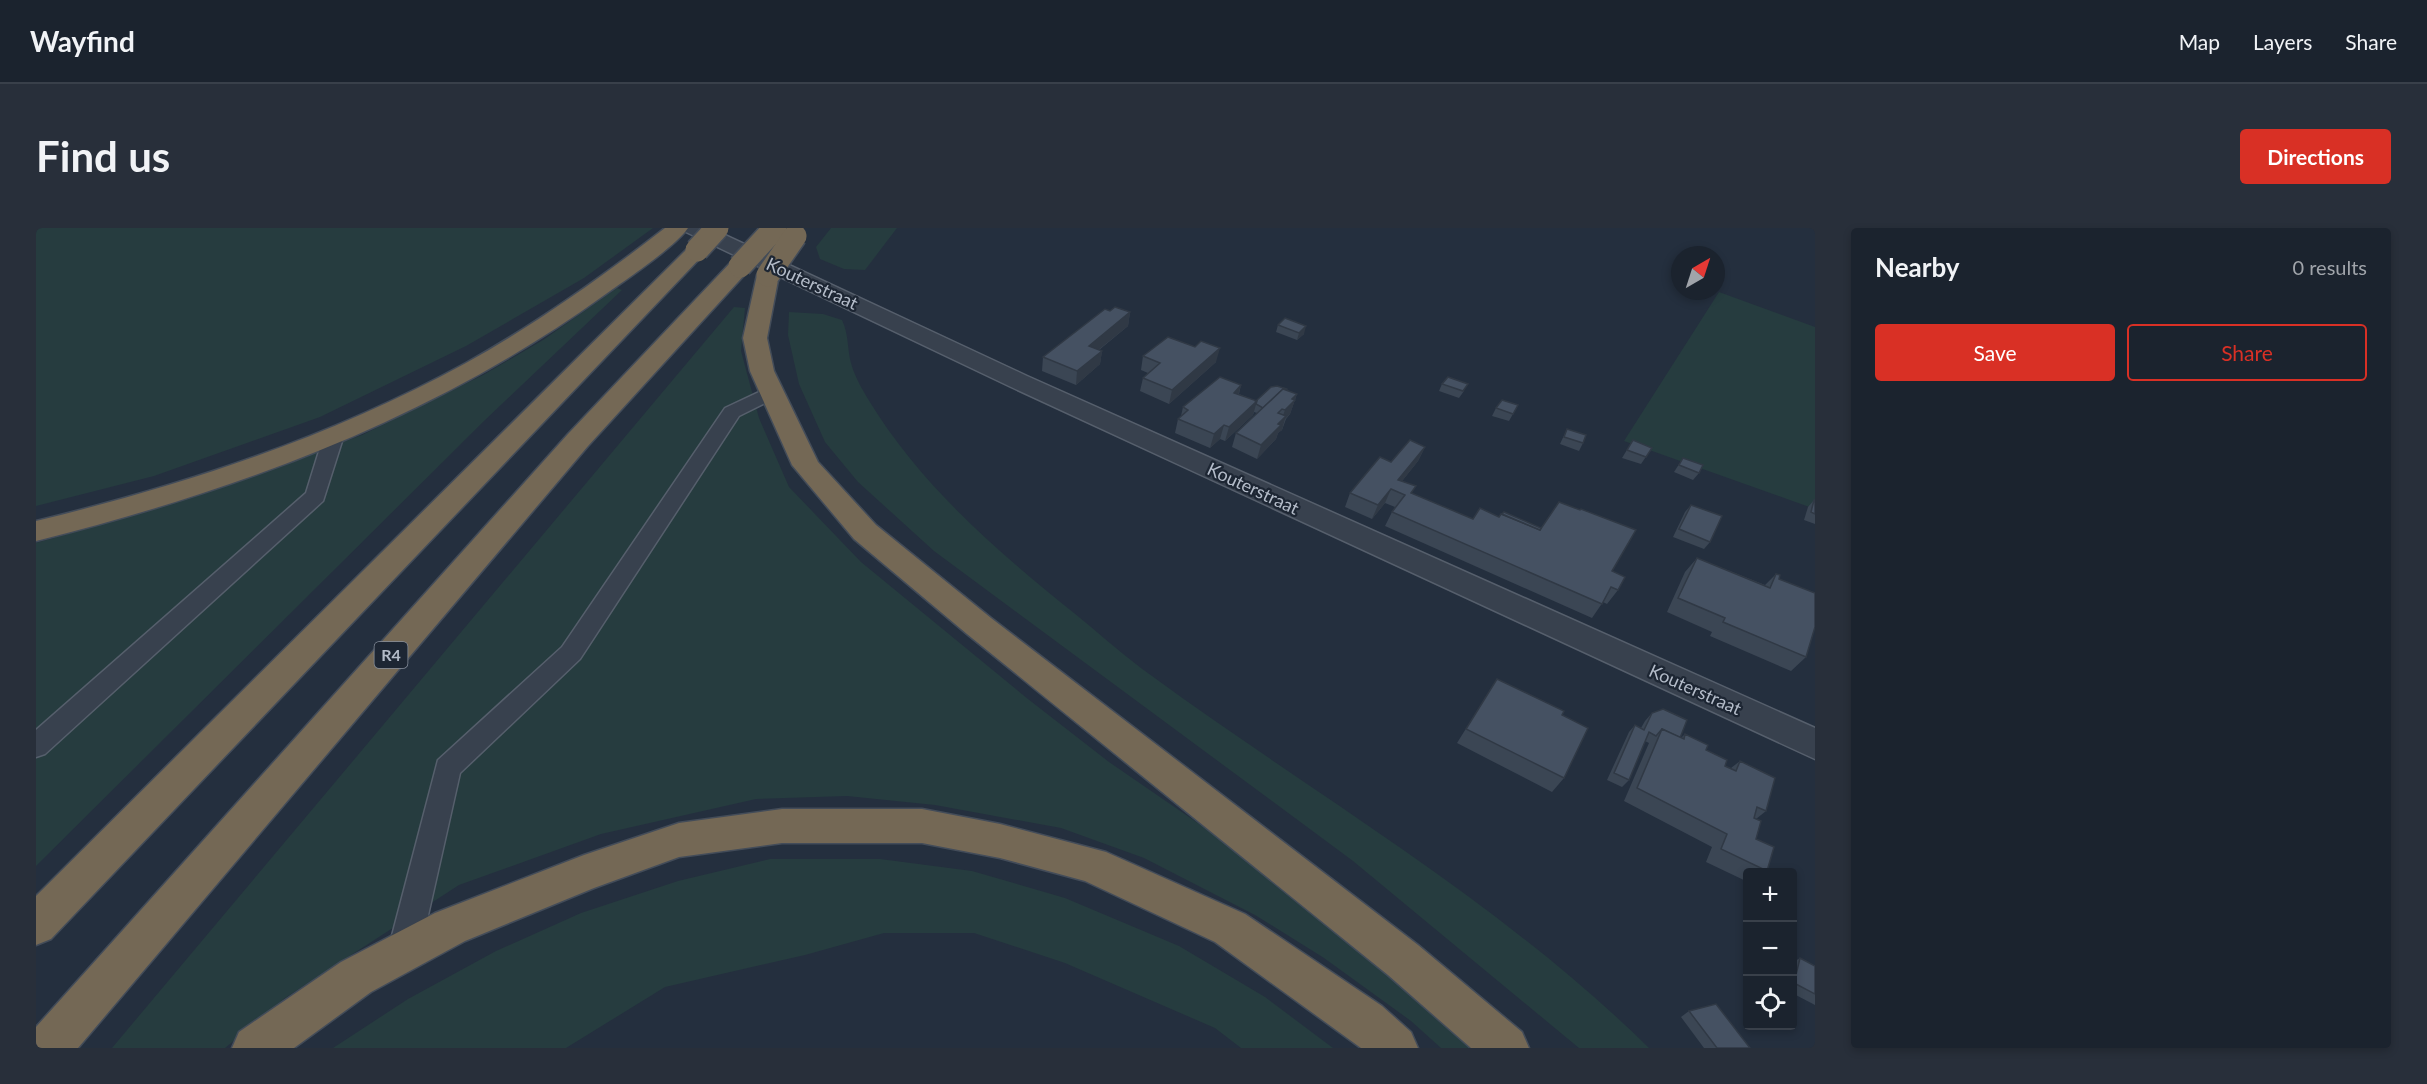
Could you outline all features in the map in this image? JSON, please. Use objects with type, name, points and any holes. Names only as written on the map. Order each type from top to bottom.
[{"type":"highway","points":[[790,231],[754,271],[754,338],[762,371],[806,465],[865,532],[978,626],[1403,960],[1506,1048]]},
{"type":"highway","name":"R4","points":[[48,1048],[578,440],[754,271],[790,231]]},
{"type":"highway","points":[[36,531],[180,491],[334,435],[395,409],[474,369],[575,305],[655,247],[696,233]]},
{"type":"highway","points":[[36,925],[696,233]]},
{"type":"highway","points":[[255,1048],[356,977],[450,927],[584,873],[680,840],[782,826],[922,826],[1000,841],[1092,865],[1230,928],[1366,1022],[1395,1048]]},
{"type":"street","name":"Kouterstraat","points":[[696,233],[1815,744]]},
{"type":"lane","points":[[404,951],[448,768],[571,653],[732,412],[772,392]]},
{"type":"lane","points":[[36,746],[316,496],[334,435]]},
{"type":"green space","points":[[36,228],[653,228],[584,278],[466,346],[320,417],[154,476],[36,506]]},
{"type":"green space","points":[[831,228],[897,228],[865,270],[844,269],[820,259],[816,247]]},
{"type":"green space","points":[[617,288],[622,290],[484,421],[36,866],[36,543],[154,509],[362,435],[483,375],[543,340]]},
{"type":"green space","points":[[1725,294],[1815,327],[1815,509],[1624,441],[1714,300],[1725,300]]},
{"type":"green space","points":[[734,307],[745,308],[741,351],[759,418],[789,487],[861,562],[1028,699],[1109,762],[1205,828],[1377,964],[1472,1048],[1441,1048],[1411,1021],[1324,958],[1255,915],[1144,858],[1061,828],[935,805],[847,796],[756,799],[601,834],[459,885],[285,998],[225,1048],[112,1048]]},
{"type":"green space","points":[[789,312],[823,314],[842,320],[854,372],[889,431],[936,488],[1016,565],[1142,669],[1471,898],[1592,995],[1649,1048],[1579,1048],[1353,861],[934,551],[858,482],[825,442],[799,384],[788,335]]},
{"type":"green space","points":[[770,859],[880,859],[972,871],[1065,898],[1179,946],[1265,997],[1333,1048],[1241,1048],[1215,1028],[1065,963],[974,933],[884,933],[805,955],[665,987],[566,1048],[333,1048],[408,999],[496,951],[581,913],[678,881]]},
{"type":"building","points":[[1115,307],[1130,312],[1089,346],[1102,351],[1077,371],[1043,357],[1105,309],[1110,311]]},
{"type":"building","points":[[1285,318],[1306,326],[1299,333],[1278,325]]},
{"type":"building","points":[[1168,337],[1195,347],[1201,341],[1220,348],[1172,390],[1143,378],[1160,363],[1143,356]]},
{"type":"building","points":[[1220,377],[1241,385],[1234,393],[1257,401],[1229,427],[1224,425],[1214,434],[1178,419],[1188,410],[1183,407]]},
{"type":"building","points":[[1448,377],[1468,384],[1463,391],[1442,384]]},
{"type":"building","points":[[1277,386],[1287,390],[1283,389],[1263,408],[1256,404],[1256,401],[1271,387]]},
{"type":"building","points":[[1283,389],[1297,394],[1292,399],[1295,400],[1285,410],[1282,409],[1278,413],[1286,416],[1278,424],[1281,425],[1261,445],[1236,433]]},
{"type":"building","points":[[1502,400],[1518,405],[1513,414],[1496,408]]},
{"type":"building","points":[[1567,429],[1586,435],[1583,443],[1564,437]]},
{"type":"building","points":[[1410,440],[1425,447],[1398,480],[1416,486],[1411,493],[1473,519],[1480,508],[1499,517],[1501,514],[1540,530],[1559,502],[1636,530],[1612,571],[1625,577],[1618,590],[1611,587],[1602,604],[1392,512],[1405,495],[1391,489],[1378,505],[1350,493],[1380,457],[1391,462]]},
{"type":"building","points":[[1633,440],[1652,448],[1646,457],[1627,450]]},
{"type":"building","points":[[1683,458],[1703,465],[1699,473],[1679,465]]},
{"type":"building","points":[[1815,500],[1815,514],[1811,512]]},
{"type":"building","points":[[1691,505],[1722,516],[1710,542],[1679,529]]},
{"type":"building","points":[[1504,512],[1541,528],[1540,530],[1502,514]]},
{"type":"building","points":[[1697,558],[1770,588],[1776,574],[1780,575],[1779,579],[1815,593],[1815,627],[1806,657],[1723,622],[1725,618],[1678,598]]},
{"type":"building","points":[[1497,679],[1564,711],[1562,715],[1588,728],[1564,778],[1466,729]]},
{"type":"building","points":[[1663,709],[1687,720],[1680,738],[1662,729],[1656,736],[1649,732],[1629,780],[1614,773],[1635,725],[1644,730],[1652,713]]},
{"type":"building","points":[[1662,729],[1684,739],[1685,734],[1708,745],[1706,750],[1727,760],[1725,766],[1736,771],[1740,761],[1775,778],[1766,811],[1757,807],[1754,818],[1761,821],[1756,839],[1774,847],[1768,868],[1761,868],[1721,849],[1727,834],[1637,788]]},
{"type":"building","points":[[1800,958],[1815,966],[1815,994],[1797,985]]},
{"type":"building","points":[[1716,1004],[1750,1048],[1717,1048],[1689,1011]]}]
